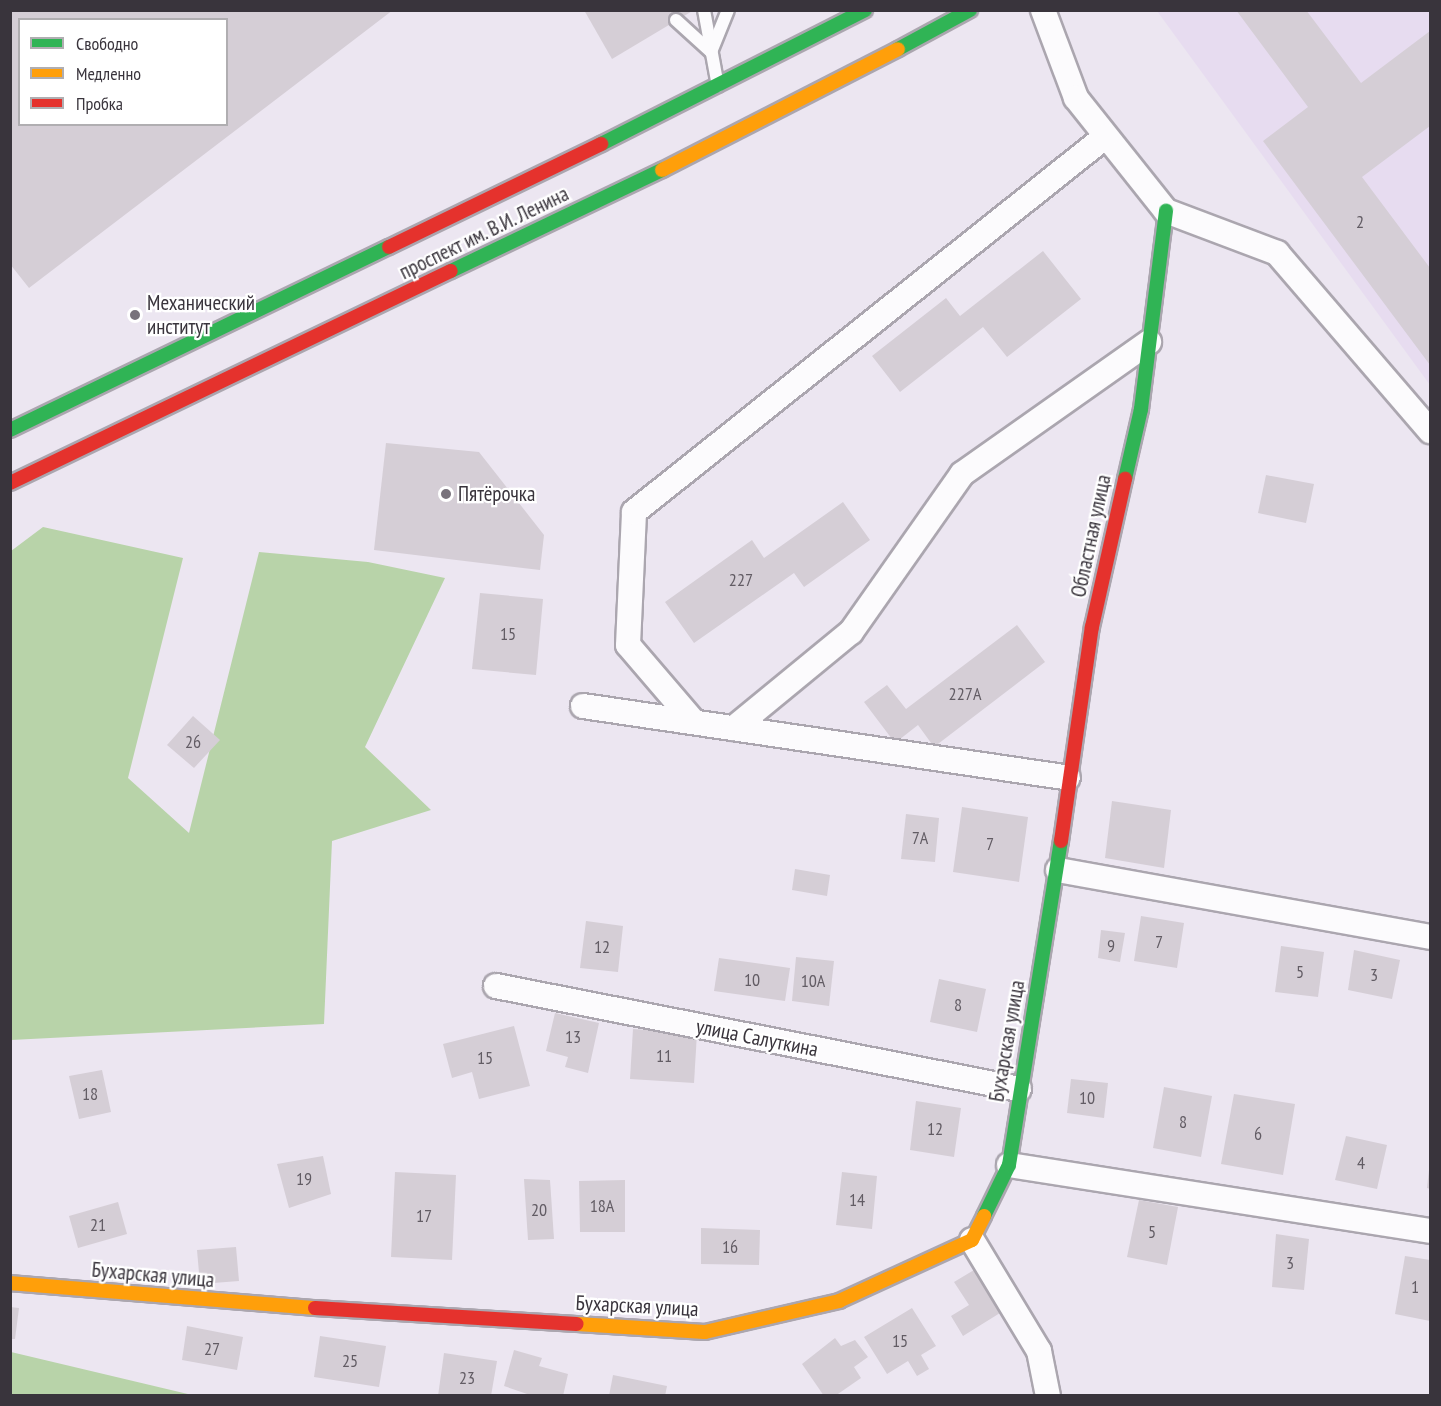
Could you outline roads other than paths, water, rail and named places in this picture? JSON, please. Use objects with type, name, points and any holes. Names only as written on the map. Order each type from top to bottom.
[{"type":"street","name":"проспект им. В.И. Ленина","points":[[10,430],[719,87],[866,10]]},
{"type":"street","name":"проспект им. В.И. Ленина","points":[[10,483],[731,138],[970,10]]},
{"type":"street","points":[[1043,10],[1076,98],[1166,211],[1277,254],[1431,431]]},
{"type":"street","points":[[694,722],[628,645],[634,512],[1106,136]]},
{"type":"street","name":"Областная улица","points":[[1058,870],[1068,778],[1092,627],[1141,409],[1166,211]]},
{"type":"street","points":[[734,728],[851,632],[962,474],[1149,342]]},
{"type":"street","points":[[583,706],[1068,778]]},
{"type":"street","points":[[1058,870],[1431,937]]},
{"type":"street","name":"Бухарская улица","points":[[10,1284],[210,1302],[705,1332],[839,1301],[972,1240],[1009,1165],[1019,1089],[1058,870]]},
{"type":"street","name":"улица Салуткина","points":[[496,986],[1019,1089]]},
{"type":"street","points":[[1009,1165],[1431,1231]]},
{"type":"street","points":[[972,1240],[1039,1351],[1048,1395]]},
{"type":"lane","points":[[704,10],[719,87]]},
{"type":"lane","points":[[711,52],[728,10]]},
{"type":"lane","points":[[676,20],[711,52]]},
{"type":"place","name":"Механический институт","points":[[135,315]]},
{"type":"place","name":"Пятёрочка","points":[[446,494]]}]
